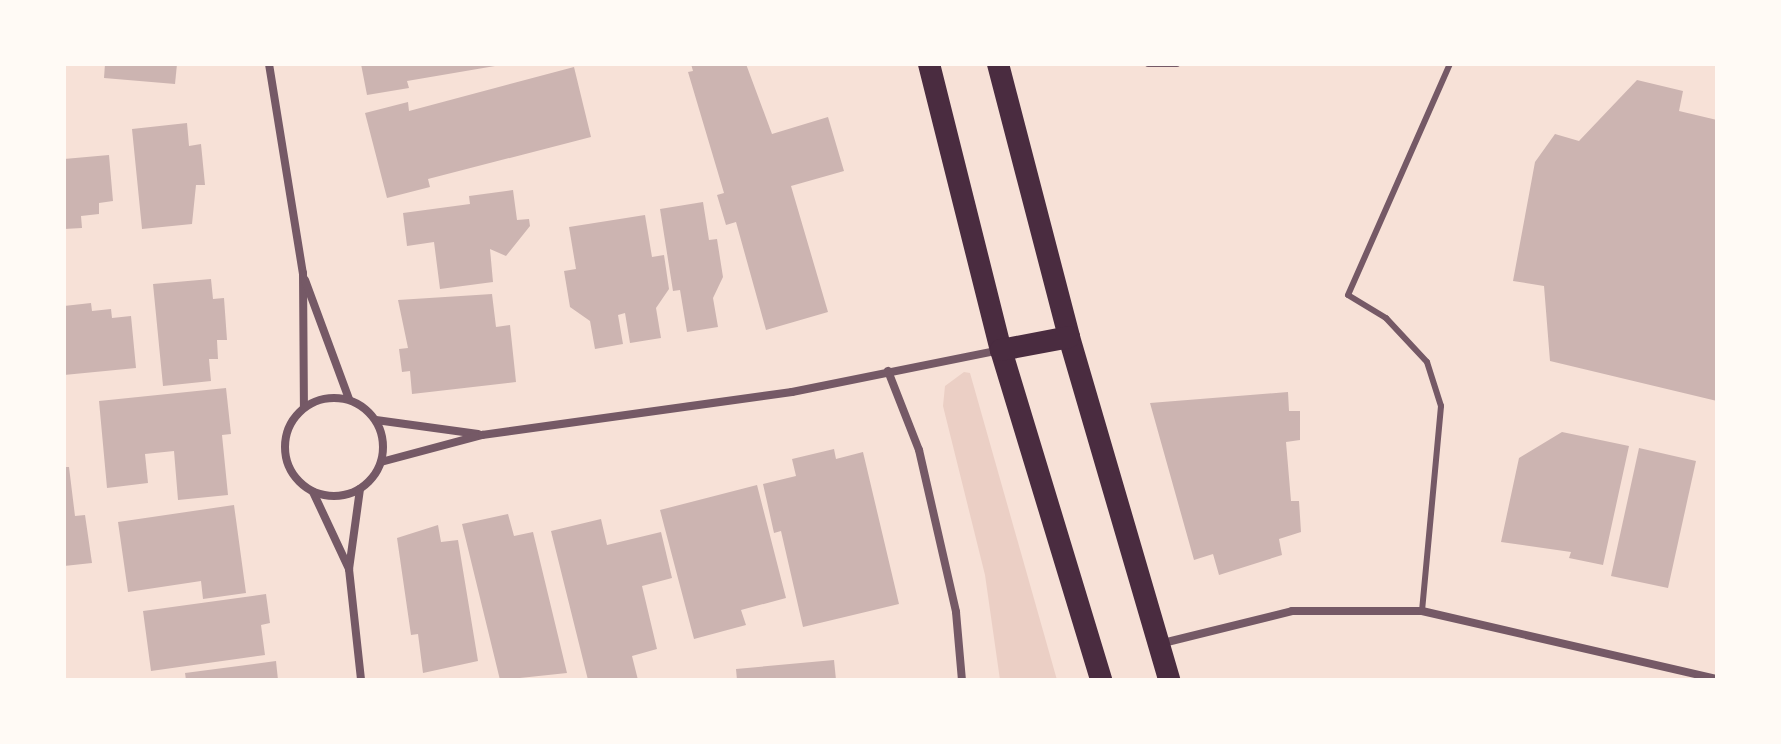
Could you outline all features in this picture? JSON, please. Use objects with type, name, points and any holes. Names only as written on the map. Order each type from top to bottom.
[{"type":"highway","points":[[929,64],[1001,350],[1101,680]]},
{"type":"highway","points":[[998,64],[1069,337],[1169,680]]},
{"type":"highway","points":[[1001,350],[1069,337]]},
{"type":"street","points":[[269,64],[303,273],[304,407]]},
{"type":"street","points":[[303,273],[349,399],[376,420],[482,435]]},
{"type":"street","points":[[381,462],[482,435],[792,392],[1001,350]]},
{"type":"street","points":[[888,371],[919,450],[956,612],[962,680]]},
{"type":"street","points":[[349,399],[319,399],[304,407],[285,436],[289,469],[313,492],[349,569]]},
{"type":"street","points":[[313,492],[344,496],[360,489],[381,462],[382,436],[376,420]]},
{"type":"street","points":[[360,489],[349,569],[361,680]]},
{"type":"street","points":[[1159,645],[1292,611],[1422,611],[1717,679]]},
{"type":"lane","points":[[1148,64],[1177,64]]},
{"type":"lane","points":[[1422,611],[1441,406],[1427,362],[1386,318],[1348,295],[1450,64]]},
{"type":"shaded area","points":[[964,372],[970,373],[1057,680],[1000,680],[985,575],[943,406],[945,386]]},
{"type":"building","points":[[105,64],[177,64],[175,84],[104,78]]},
{"type":"building","points":[[361,64],[495,66],[407,81],[409,88],[367,95]]},
{"type":"building","points":[[691,64],[746,64],[772,134],[828,117],[844,171],[791,186],[828,312],[766,330],[736,222],[726,225],[717,195],[724,193],[688,72],[693,71]]},
{"type":"building","points":[[574,67],[591,137],[428,179],[430,187],[387,198],[365,113],[408,102],[409,111]]},
{"type":"building","points":[[1637,80],[1683,91],[1679,111],[1717,120],[1717,401],[1550,361],[1544,286],[1513,281],[1535,162],[1555,134],[1579,141]]},
{"type":"building","points":[[187,123],[189,146],[201,144],[205,185],[196,185],[192,224],[142,229],[132,129]]},
{"type":"building","points":[[109,155],[113,201],[99,203],[99,214],[81,216],[82,228],[64,229],[64,159]]},
{"type":"building","points":[[513,190],[517,220],[529,219],[530,226],[506,256],[490,249],[493,282],[440,289],[434,242],[407,246],[403,213],[470,204],[469,196]]},
{"type":"building","points":[[703,202],[709,240],[717,239],[723,277],[713,298],[718,327],[687,332],[680,290],[673,291],[660,209]]},
{"type":"building","points":[[645,215],[652,257],[664,255],[669,289],[656,308],[661,338],[630,343],[625,313],[618,315],[623,344],[595,349],[590,321],[570,307],[564,271],[576,269],[569,227]]},
{"type":"building","points":[[211,279],[213,299],[224,298],[227,340],[217,340],[218,359],[209,359],[211,381],[163,386],[153,284]]},
{"type":"building","points":[[492,294],[496,327],[510,325],[516,382],[412,394],[410,371],[402,372],[399,349],[408,348],[398,300]]},
{"type":"building","points":[[91,303],[92,311],[111,309],[112,318],[131,316],[136,368],[64,375],[64,306]]},
{"type":"building","points":[[226,388],[231,434],[222,435],[228,495],[178,500],[174,451],[145,454],[148,483],[107,488],[99,401]]},
{"type":"building","points":[[1288,392],[1289,411],[1300,411],[1300,440],[1286,442],[1291,501],[1299,501],[1301,532],[1279,539],[1282,555],[1219,575],[1213,554],[1194,560],[1150,403]]},
{"type":"building","points":[[1562,432],[1629,446],[1603,565],[1569,558],[1571,552],[1501,542],[1519,458]]},
{"type":"building","points":[[1639,448],[1696,461],[1668,588],[1611,576]]},
{"type":"building","points":[[834,449],[836,459],[863,452],[899,604],[803,627],[781,531],[774,533],[763,484],[796,476],[792,459]]},
{"type":"building","points":[[64,467],[69,467],[75,516],[85,515],[92,563],[64,566]]},
{"type":"building","points":[[757,485],[786,598],[741,610],[746,625],[694,639],[660,510]]},
{"type":"building","points":[[234,505],[246,593],[203,599],[201,581],[128,592],[118,522]]},
{"type":"building","points":[[508,514],[514,536],[533,532],[567,673],[500,680],[462,524]]},
{"type":"building","points":[[601,519],[607,545],[661,532],[672,578],[642,586],[657,649],[632,656],[638,680],[588,680],[551,531]]},
{"type":"building","points":[[438,525],[441,542],[458,540],[478,661],[423,673],[418,634],[411,635],[397,538]]},
{"type":"building","points":[[266,594],[270,623],[261,625],[265,655],[151,671],[143,611]]},
{"type":"building","points":[[834,660],[836,680],[737,680],[736,669]]},
{"type":"building","points":[[276,661],[278,680],[186,680],[185,673]]}]
